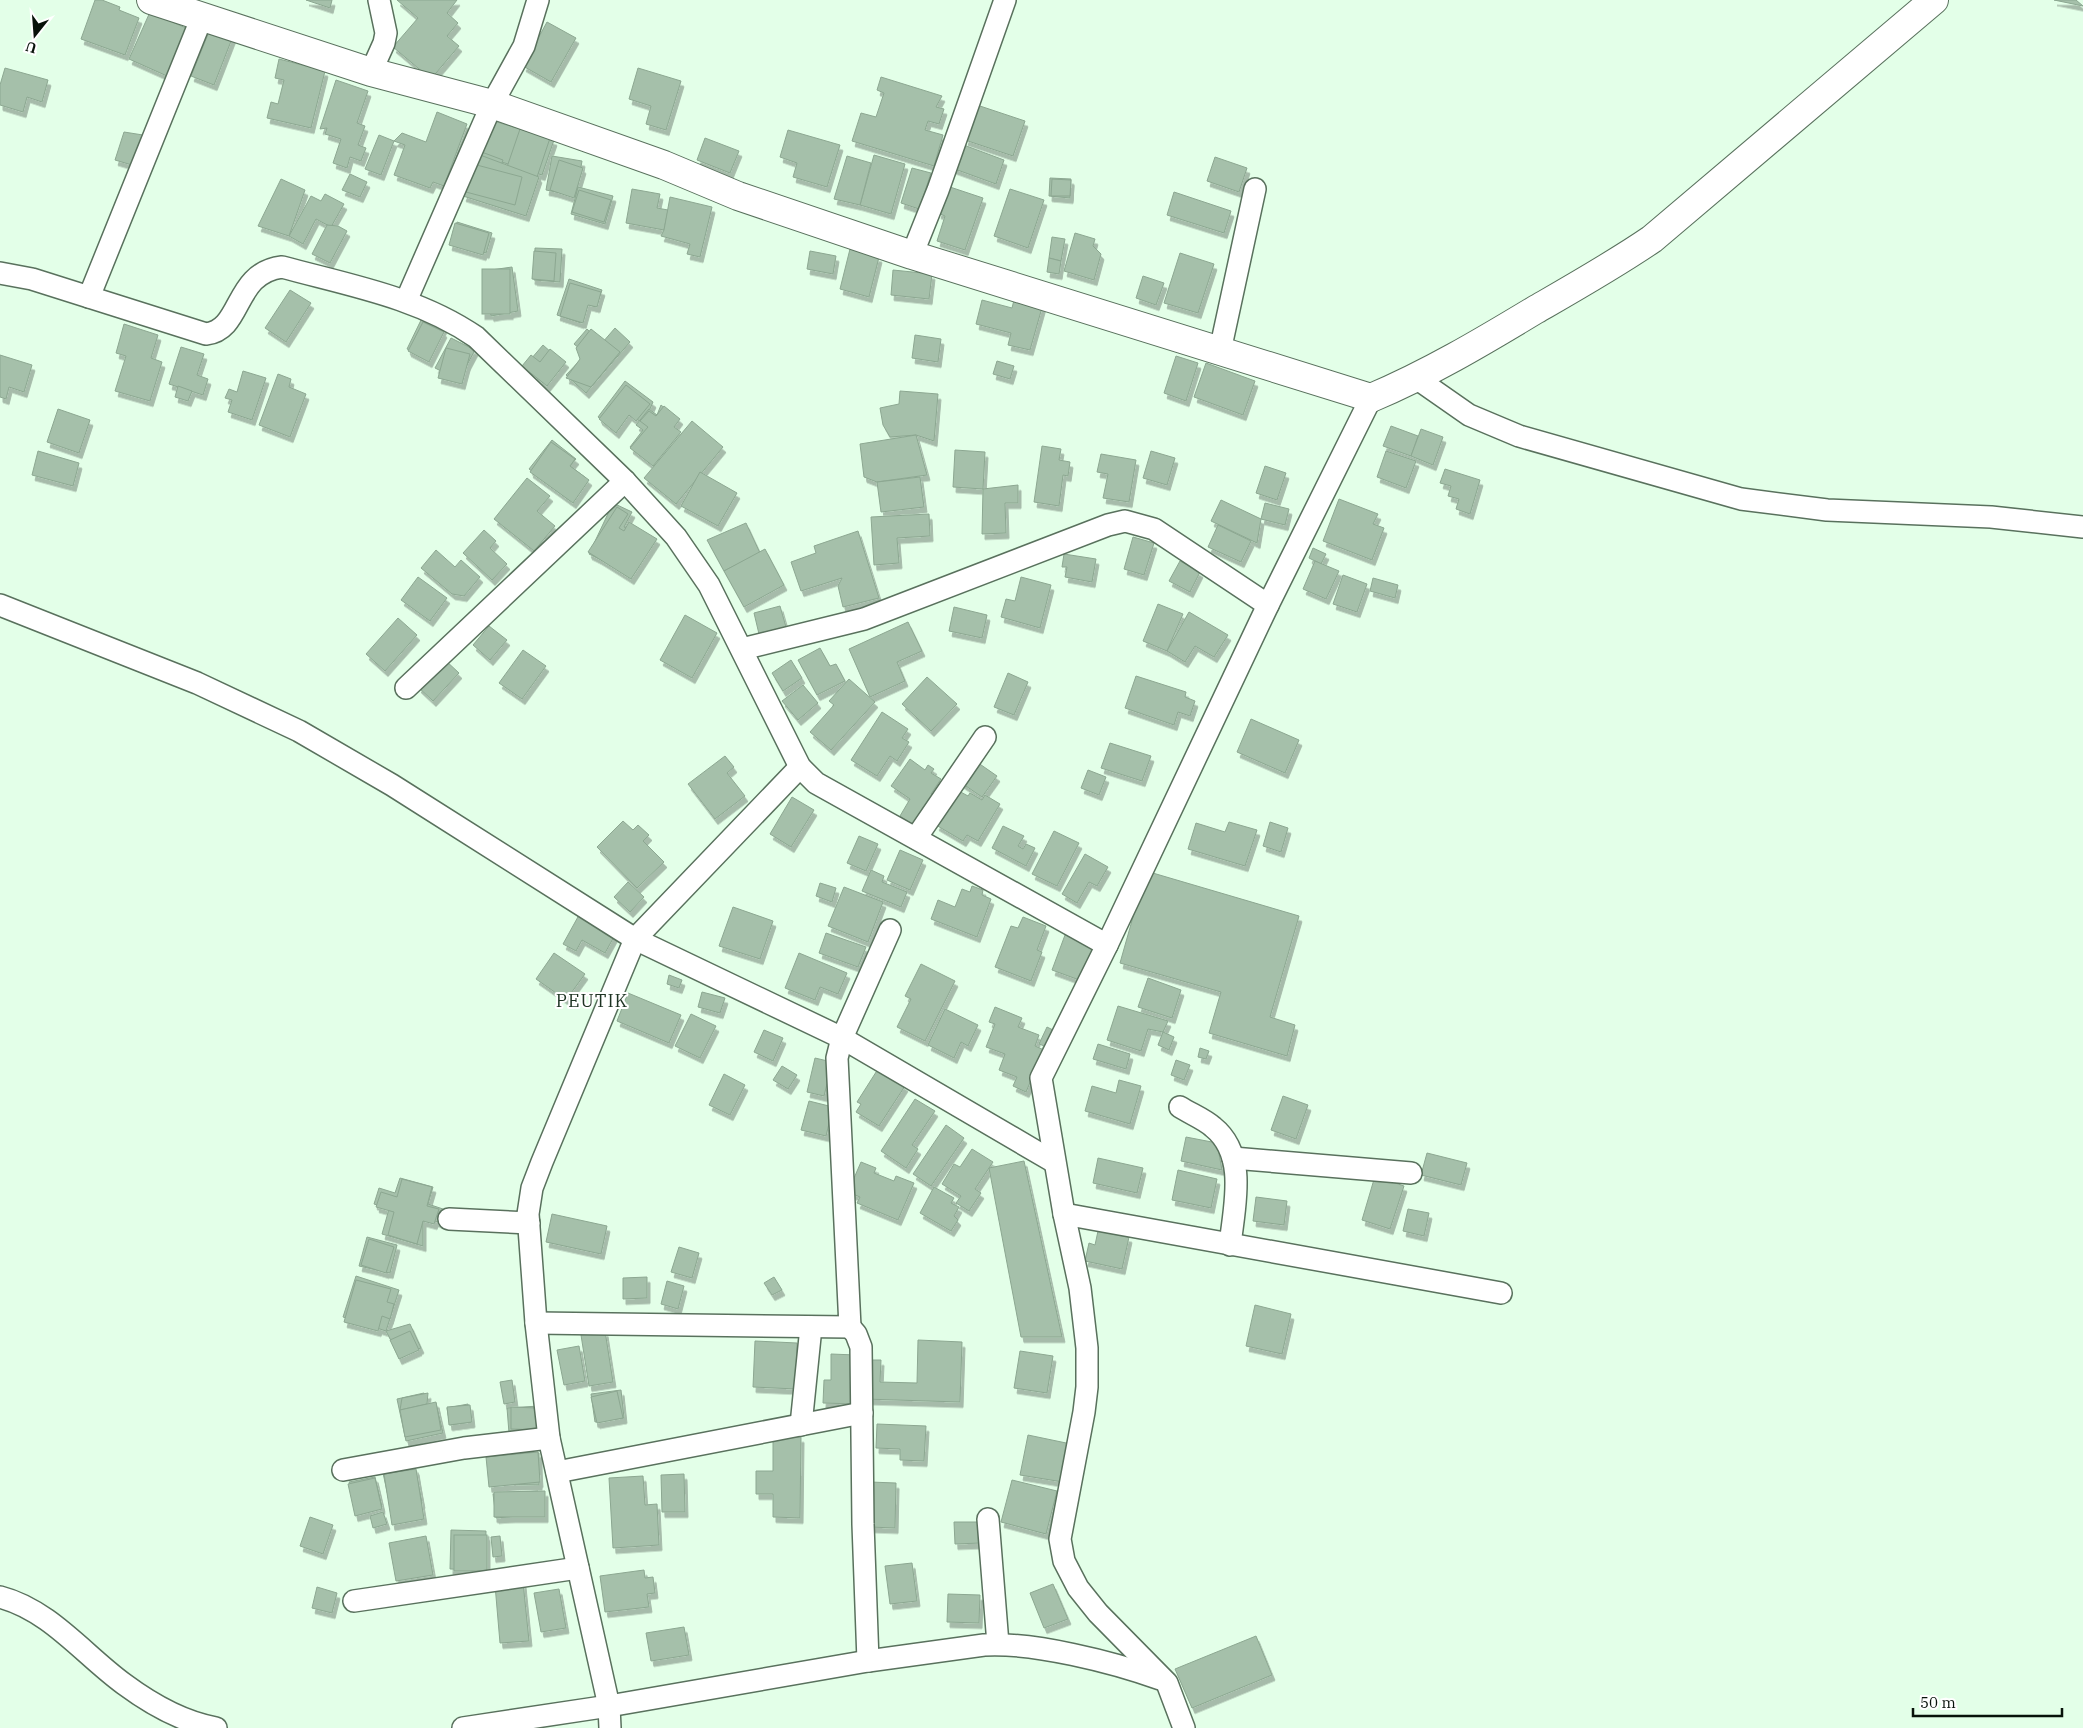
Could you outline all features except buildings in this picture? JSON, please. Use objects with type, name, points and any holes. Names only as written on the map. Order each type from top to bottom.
[{"type":"street","points":[[150,0],[370,72],[492,104],[664,165],[738,196],[912,255],[1371,398]]},
{"type":"street","points":[[370,72],[384,43],[386,33],[379,0]]},
{"type":"street","points":[[406,301],[492,104],[524,46],[538,0]]},
{"type":"street","points":[[912,255],[938,190],[1004,0]]},
{"type":"street","points":[[1184,1728],[1170,1687],[1086,1598],[1069,1573],[1061,1552],[1060,1539],[1084,1412],[1087,1348],[1080,1288],[1054,1162],[1041,1078],[1107,945],[1268,605],[1371,398],[1416,378],[1608,268],[1652,239],[1934,0]]},
{"type":"street","points":[[89,297],[202,17]]},
{"type":"street","points":[[1220,351],[1255,190]]},
{"type":"street","points":[[0,273],[32,279],[206,334],[214,333],[225,326],[250,284],[264,270],[282,267],[406,301],[456,324],[476,337],[626,481],[676,536],[709,585],[800,767],[816,782],[1107,945]]},
{"type":"street","points":[[1416,378],[1470,415],[1519,436],[1741,499],[1827,510],[1991,517],[2083,527]]},
{"type":"street","points":[[406,688],[626,481]]},
{"type":"street","points":[[742,649],[864,619],[1108,525],[1124,521],[1154,529],[1268,605]]},
{"type":"street","points":[[0,605],[197,683],[299,731],[392,785],[636,939],[842,1038],[1054,1162]]},
{"type":"street","points":[[916,838],[985,737]]},
{"type":"street","points":[[610,1728],[609,1706],[550,1438],[536,1323],[528,1205],[534,1179],[636,939],[800,767]]},
{"type":"street","points":[[868,1662],[863,1524],[862,1347],[856,1334],[850,1327],[837,1058],[842,1038],[890,930]]},
{"type":"street","points":[[1180,1107],[1213,1127],[1222,1136],[1233,1158],[1237,1177],[1230,1244]]},
{"type":"street","points":[[1233,1158],[1410,1173]]},
{"type":"street","points":[[1064,1214],[1501,1293]]},
{"type":"street","points":[[449,1219],[529,1223]]},
{"type":"street","points":[[536,1323],[850,1327]]},
{"type":"street","points":[[801,1425],[811,1327]]},
{"type":"street","points":[[557,1472],[862,1413]]},
{"type":"street","points":[[343,1470],[464,1448],[550,1438]]},
{"type":"street","points":[[988,1519],[998,1644]]},
{"type":"street","points":[[354,1601],[578,1568]]},
{"type":"street","points":[[0,1597],[24,1606],[43,1618],[123,1684],[152,1702],[179,1718],[216,1728]]},
{"type":"street","points":[[463,1728],[609,1706],[868,1662],[998,1644],[1068,1655],[1132,1670],[1165,1681]]},
{"type":"district","name":"PEUTIK","points":[[592,1001]]}]
